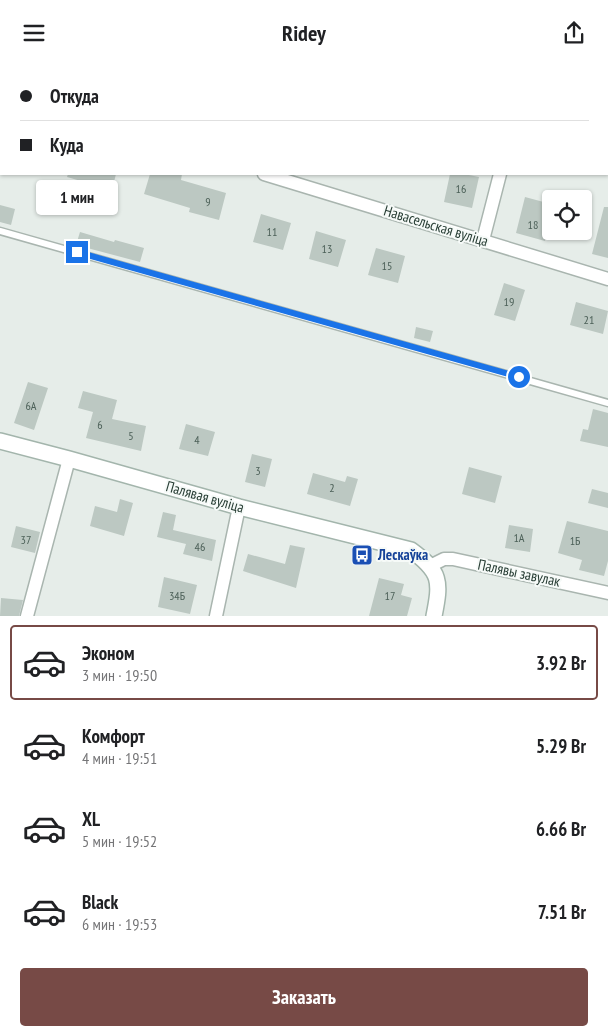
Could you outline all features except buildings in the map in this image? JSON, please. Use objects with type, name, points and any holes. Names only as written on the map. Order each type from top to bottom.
[{"type":"main road","name":"Палявая вуліца","points":[[0,441],[239,507],[411,550],[430,566]]},
{"type":"main road","points":[[430,566],[435,572],[439,589],[434,616]]},
{"type":"street","name":"Навасельская вуліца","points":[[267,175],[608,279]]},
{"type":"street","points":[[483,240],[500,175]]},
{"type":"street","points":[[27,616],[69,459]]},
{"type":"street","points":[[216,616],[239,507]]},
{"type":"street","name":"Палявы завулак","points":[[430,566],[444,559],[453,559],[608,593]]},
{"type":"lane","points":[[0,231],[608,403]]},
{"type":"place","name":"Лескаўка","points":[[362,555]]},
{"type":"route","points":[[77,252],[519,377]]}]
